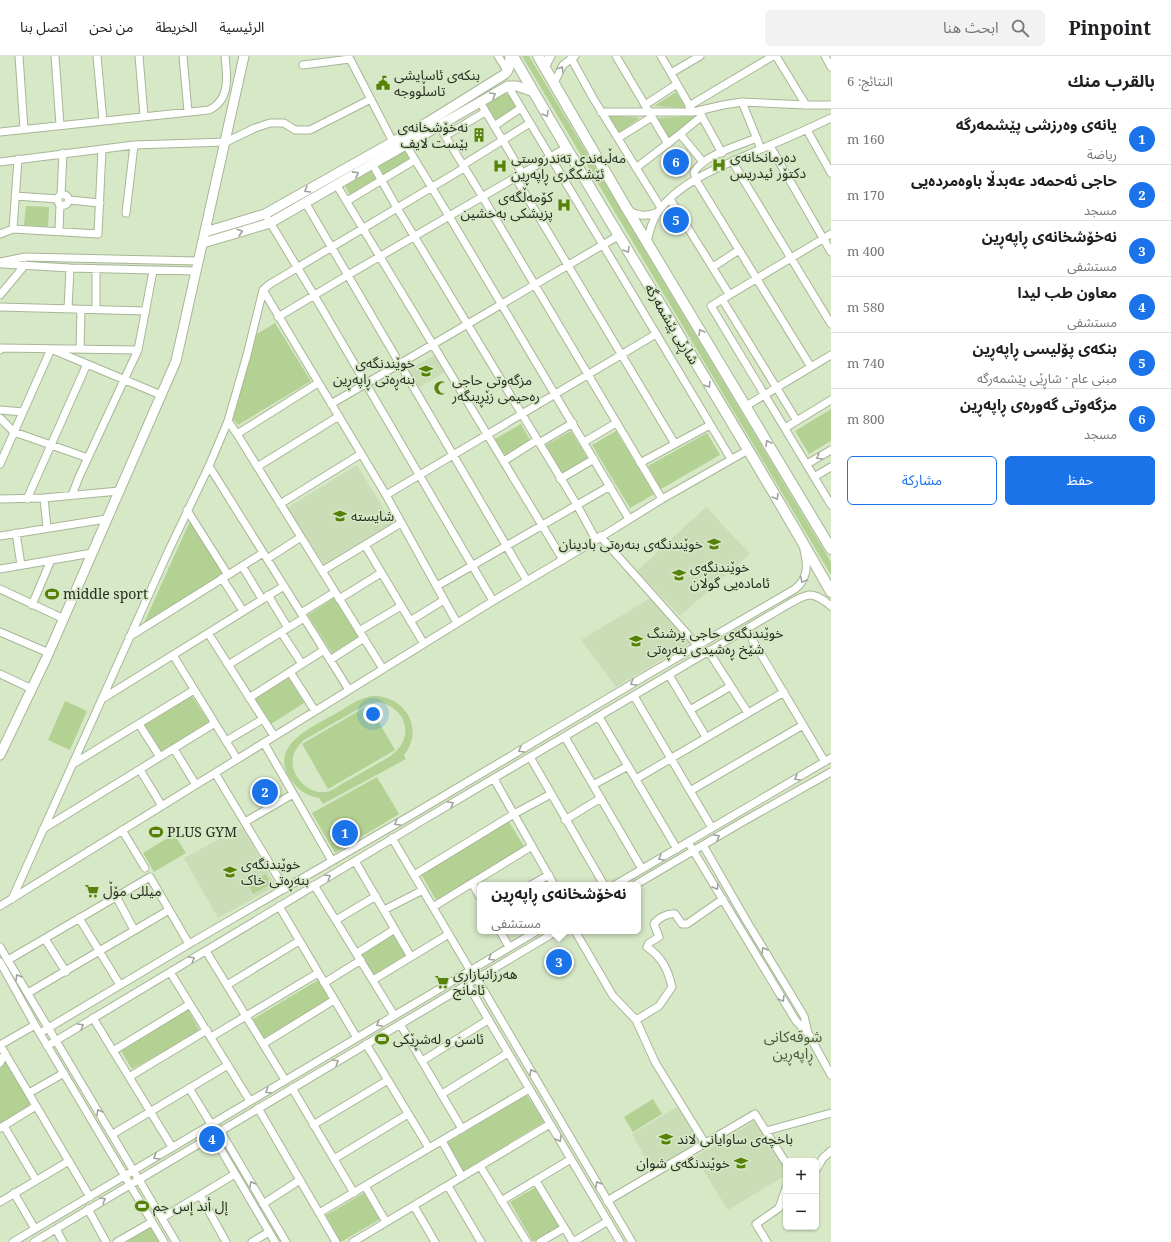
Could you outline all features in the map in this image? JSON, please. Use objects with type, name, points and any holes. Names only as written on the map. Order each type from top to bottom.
[{"type":"highway","name":"شاڕێی پێشمەرگە","points":[[513,56],[618,236],[748,450],[831,592]]},
{"type":"highway","name":"شاڕێی پێشمەرگە","points":[[538,56],[647,243],[831,549]]},
{"type":"main road","points":[[0,755],[49,653],[176,361],[244,56]]},
{"type":"main road","points":[[205,232],[265,214],[393,142],[504,76],[508,72],[510,56]]},
{"type":"main road","points":[[544,67],[550,56]]},
{"type":"main road","points":[[203,243],[270,223],[508,86],[517,86],[534,92]]},
{"type":"street","points":[[19,56],[24,129]]},
{"type":"street","points":[[55,56],[60,125]]},
{"type":"street","points":[[97,56],[103,121]]},
{"type":"street","points":[[139,56],[144,116]]},
{"type":"street","points":[[183,56],[188,112]]},
{"type":"street","points":[[0,132],[209,110],[220,102],[227,86],[225,56]]},
{"type":"street","points":[[498,56],[508,72]]},
{"type":"street","points":[[616,56],[668,144]]},
{"type":"street","points":[[661,56],[677,84],[722,152]]},
{"type":"street","points":[[671,73],[700,56]]},
{"type":"street","points":[[636,168],[680,134],[696,111],[773,56]]},
{"type":"street","points":[[776,56],[806,105]]},
{"type":"street","points":[[825,56],[831,67]]},
{"type":"street","points":[[554,83],[560,70],[573,57],[602,112],[636,168],[659,210]]},
{"type":"street","points":[[303,65],[350,59],[393,142]]},
{"type":"street","points":[[645,105],[677,84]]},
{"type":"street","points":[[508,86],[731,459]]},
{"type":"street","points":[[0,162],[134,145],[226,142],[255,128],[270,123],[284,124],[294,130],[310,130],[371,99]]},
{"type":"street","points":[[480,102],[522,173]]},
{"type":"street","points":[[742,102],[761,149]]},
{"type":"street","points":[[602,112],[651,115],[696,111],[742,102],[831,105]]},
{"type":"street","points":[[494,126],[521,108]]},
{"type":"street","points":[[444,136],[485,112]]},
{"type":"street","points":[[618,138],[651,115]]},
{"type":"street","points":[[627,209],[634,214],[642,216],[650,215],[659,210],[696,180],[732,161],[807,130],[831,118]]},
{"type":"street","points":[[12,899],[129,637],[187,510],[209,466],[228,421],[247,355],[262,290],[297,267],[432,187],[530,123]]},
{"type":"street","points":[[439,126],[662,499]]},
{"type":"street","points":[[807,130],[831,173]]},
{"type":"street","points":[[680,134],[704,162]]},
{"type":"street","points":[[757,138],[722,152],[704,162],[697,167],[694,172],[696,180],[811,367]]},
{"type":"street","points":[[126,213],[134,145]]},
{"type":"street","points":[[406,145],[630,519]]},
{"type":"street","points":[[770,146],[831,252]]},
{"type":"street","points":[[278,317],[566,148]]},
{"type":"street","points":[[0,234],[13,228],[59,230],[98,234],[102,149]]},
{"type":"street","points":[[59,230],[63,154]]},
{"type":"street","points":[[13,228],[18,159]]},
{"type":"street","points":[[347,201],[415,160]]},
{"type":"street","points":[[732,161],[831,324]]},
{"type":"street","points":[[373,164],[397,208],[560,479],[598,538],[698,646]]},
{"type":"street","points":[[515,177],[675,444]]},
{"type":"street","points":[[336,184],[563,560]]},
{"type":"street","points":[[15,196],[60,199],[66,195],[69,200],[100,203]]},
{"type":"street","points":[[670,200],[729,294]]},
{"type":"street","points":[[305,202],[527,581]]},
{"type":"street","points":[[647,243],[651,226],[659,210]]},
{"type":"street","points":[[265,214],[314,295],[492,601]]},
{"type":"street","points":[[831,234],[711,306],[831,505]]},
{"type":"street","points":[[331,404],[618,236]]},
{"type":"street","points":[[713,267],[739,250]]},
{"type":"street","points":[[0,263],[25,256],[198,261]]},
{"type":"street","points":[[0,263],[70,268],[196,271]]},
{"type":"street","points":[[0,295],[25,265]]},
{"type":"street","points":[[68,309],[70,268]]},
{"type":"street","points":[[96,269],[96,310]]},
{"type":"street","points":[[72,495],[123,380],[138,350],[153,271]]},
{"type":"street","points":[[262,290],[386,495],[457,624]]},
{"type":"street","points":[[722,299],[797,421]]},
{"type":"street","points":[[0,307],[146,311]]},
{"type":"street","points":[[80,349],[81,310]]},
{"type":"street","points":[[386,495],[656,334]]},
{"type":"street","points":[[0,348],[138,350]]},
{"type":"street","points":[[51,349],[161,395]]},
{"type":"street","points":[[0,464],[51,349]]},
{"type":"street","points":[[742,358],[754,351]]},
{"type":"street","points":[[746,406],[831,355]]},
{"type":"street","points":[[27,499],[52,446],[87,364]]},
{"type":"street","points":[[237,434],[318,383]]},
{"type":"street","points":[[785,428],[831,400]]},
{"type":"street","points":[[0,410],[23,412]]},
{"type":"street","points":[[257,467],[339,416]]},
{"type":"street","points":[[0,418],[14,432],[88,458]]},
{"type":"street","points":[[228,421],[383,669]]},
{"type":"street","points":[[504,461],[573,423]]},
{"type":"street","points":[[584,442],[616,423]]},
{"type":"street","points":[[640,463],[710,425]]},
{"type":"street","points":[[0,906],[492,601],[563,560],[662,499],[748,450]]},
{"type":"street","points":[[806,464],[831,450]]},
{"type":"street","points":[[280,504],[361,454]]},
{"type":"street","points":[[560,479],[594,459]]},
{"type":"street","points":[[209,466],[349,690]]},
{"type":"street","points":[[814,477],[831,467]]},
{"type":"street","points":[[437,586],[610,486]]},
{"type":"street","points":[[0,499],[44,498],[119,491]]},
{"type":"street","points":[[44,498],[47,528]]},
{"type":"street","points":[[187,510],[243,611]]},
{"type":"street","points":[[0,536],[106,519]]},
{"type":"street","points":[[322,571],[401,523]]},
{"type":"street","points":[[16,533],[20,565]]},
{"type":"street","points":[[129,637],[242,566],[301,537]]},
{"type":"street","points":[[40,1033],[795,589],[804,580],[806,565],[803,542]]},
{"type":"street","points":[[365,545],[424,644]]},
{"type":"street","points":[[0,569],[92,553]]},
{"type":"street","points":[[32,605],[51,560]]},
{"type":"street","points":[[242,566],[288,628]]},
{"type":"street","points":[[228,665],[288,628],[302,616],[381,573]]},
{"type":"street","points":[[102,699],[284,586]]},
{"type":"street","points":[[0,589],[64,619]]},
{"type":"street","points":[[47,1046],[206,951],[266,913],[770,615],[808,596],[819,598],[831,606]]},
{"type":"street","points":[[410,621],[444,600]]},
{"type":"street","points":[[359,631],[401,606]]},
{"type":"street","points":[[765,606],[770,615]]},
{"type":"street","points":[[620,882],[754,802],[828,760],[803,725],[746,629]]},
{"type":"street","points":[[0,632],[49,653]]},
{"type":"street","points":[[281,632],[302,664]]},
{"type":"street","points":[[208,633],[274,736]]},
{"type":"street","points":[[330,660],[364,638]]},
{"type":"street","points":[[249,698],[324,650]]},
{"type":"street","points":[[708,652],[748,713]]},
{"type":"street","points":[[173,655],[237,759]]},
{"type":"street","points":[[290,672],[315,711]]},
{"type":"street","points":[[0,674],[32,689]]},
{"type":"street","points":[[647,675],[653,684]]},
{"type":"street","points":[[669,675],[706,737]]},
{"type":"street","points":[[690,710],[731,686]]},
{"type":"street","points":[[73,764],[194,690]]},
{"type":"street","points":[[636,779],[784,692]]},
{"type":"street","points":[[634,696],[712,828]]},
{"type":"street","points":[[599,717],[677,849]]},
{"type":"street","points":[[226,741],[263,718]]},
{"type":"street","points":[[43,829],[215,723]]},
{"type":"street","points":[[139,724],[160,757]]},
{"type":"street","points":[[690,791],[803,725]]},
{"type":"street","points":[[543,737],[549,746]]},
{"type":"street","points":[[565,737],[642,869]]},
{"type":"street","points":[[264,743],[332,861]]},
{"type":"street","points":[[174,749],[196,785]]},
{"type":"street","points":[[530,757],[565,820],[602,882]]},
{"type":"street","points":[[593,785],[628,766]]},
{"type":"street","points":[[140,770],[162,806]]},
{"type":"street","points":[[640,882],[831,772]]},
{"type":"street","points":[[216,773],[285,889]]},
{"type":"street","points":[[494,779],[552,882]]},
{"type":"street","points":[[245,822],[293,794]]},
{"type":"street","points":[[414,875],[514,814],[551,794]]},
{"type":"street","points":[[565,820],[601,798]]},
{"type":"street","points":[[754,802],[760,812]]},
{"type":"street","points":[[415,813],[420,822]]},
{"type":"street","points":[[122,830],[145,868]]},
{"type":"street","points":[[392,838],[470,970]]},
{"type":"street","points":[[688,842],[796,1021],[808,1033]]},
{"type":"street","points":[[702,845],[804,1016],[808,1033],[831,1075]]},
{"type":"street","points":[[433,907],[532,846]]},
{"type":"street","points":[[355,861],[411,957]]},
{"type":"street","points":[[536,882],[549,875]]},
{"type":"street","points":[[8,960],[150,877],[189,944]]},
{"type":"street","points":[[472,883],[477,892]]},
{"type":"street","points":[[314,885],[357,953],[394,1016]]},
{"type":"street","points":[[384,910],[423,890]]},
{"type":"street","points":[[116,896],[134,930]]},
{"type":"street","points":[[336,920],[376,896]]},
{"type":"street","points":[[636,1020],[659,1006],[672,988],[668,972],[663,963],[654,952],[646,947],[649,943],[659,937],[654,924],[657,920],[670,913],[674,914],[682,924],[687,924],[723,899]]},
{"type":"street","points":[[260,903],[266,913]]},
{"type":"street","points":[[278,906],[357,1038]]},
{"type":"street","points":[[28,993],[169,910]]},
{"type":"street","points":[[79,918],[120,985]]},
{"type":"street","points":[[737,925],[746,920]]},
{"type":"street","points":[[357,953],[395,929]]},
{"type":"street","points":[[373,980],[449,934]]},
{"type":"street","points":[[502,934],[509,947]]},
{"type":"street","points":[[13,1242],[532,934]]},
{"type":"street","points":[[34,1242],[552,934]]},
{"type":"street","points":[[577,934],[613,996],[636,1020],[655,1062],[705,1143]]},
{"type":"street","points":[[45,939],[66,972]]},
{"type":"street","points":[[227,986],[299,940]]},
{"type":"street","points":[[0,947],[113,1134],[176,1242]]},
{"type":"street","points":[[206,951],[285,1080]]},
{"type":"street","points":[[324,983],[361,960]]},
{"type":"street","points":[[0,962],[47,1046],[164,1242]]},
{"type":"street","points":[[170,972],[250,1101]]},
{"type":"street","points":[[211,1037],[247,1017],[318,973]]},
{"type":"street","points":[[477,980],[632,1242]]},
{"type":"street","points":[[468,985],[620,1242]]},
{"type":"street","points":[[263,1044],[334,1000]]},
{"type":"street","points":[[113,1051],[190,1004]]},
{"type":"street","points":[[94,1018],[172,1148]]},
{"type":"street","points":[[422,1061],[488,1020]]},
{"type":"street","points":[[400,1024],[462,1129]]},
{"type":"street","points":[[35,1025],[0,1045],[90,1197]]},
{"type":"street","points":[[129,1077],[207,1030]]},
{"type":"street","points":[[366,1044],[429,1148]]},
{"type":"street","points":[[0,1063],[5,1053]]},
{"type":"street","points":[[442,1094],[508,1053]]},
{"type":"street","points":[[113,1134],[228,1065]]},
{"type":"street","points":[[307,1067],[313,1076]]},
{"type":"street","points":[[29,1093],[64,1073]]},
{"type":"street","points":[[313,1125],[388,1080]]},
{"type":"street","points":[[189,1088],[211,1124]]},
{"type":"street","points":[[292,1088],[354,1193]]},
{"type":"street","points":[[319,1213],[529,1089]]},
{"type":"street","points":[[36,1106],[2,1127],[36,1180]]},
{"type":"street","points":[[258,1108],[336,1242]]},
{"type":"street","points":[[544,1113],[553,1108]]},
{"type":"street","points":[[766,1131],[831,1112]]},
{"type":"street","points":[[334,1159],[408,1114]]},
{"type":"street","points":[[607,1201],[755,1114],[783,1158]]},
{"type":"street","points":[[353,1242],[550,1124]]},
{"type":"street","points":[[221,1132],[286,1242]]},
{"type":"street","points":[[213,1136],[275,1242]]},
{"type":"street","points":[[442,1141],[462,1177]]},
{"type":"street","points":[[819,1165],[823,1158],[831,1151]]},
{"type":"street","points":[[502,1201],[571,1159]]},
{"type":"street","points":[[0,1202],[69,1161]]},
{"type":"street","points":[[480,1166],[527,1242]]},
{"type":"street","points":[[162,1218],[235,1174]]},
{"type":"street","points":[[263,1204],[300,1180]]},
{"type":"street","points":[[536,1181],[573,1242],[608,1221]]},
{"type":"street","points":[[365,1186],[386,1222]]},
{"type":"street","points":[[448,1186],[481,1242]]},
{"type":"street","points":[[14,1193],[35,1229]]},
{"type":"street","points":[[779,1208],[784,1194]]},
{"type":"street","points":[[200,1195],[226,1242]]},
{"type":"street","points":[[767,1242],[756,1224],[783,1205]]},
{"type":"street","points":[[414,1206],[434,1242]]},
{"type":"street","points":[[88,1209],[106,1242]]},
{"type":"street","points":[[117,1242],[152,1222]]},
{"type":"street","points":[[540,1242],[564,1228]]},
{"type":"street","points":[[56,1229],[64,1242]]},
{"type":"street","points":[[252,1242],[269,1232]]},
{"type":"shaded area","points":[[522,56],[529,56],[831,562],[831,575]]},
{"type":"shaded area","points":[[676,92],[686,108],[654,106]]},
{"type":"shaded area","points":[[504,93],[509,95],[517,106],[496,121],[486,105]]},
{"type":"shaded area","points":[[608,115],[640,118],[617,134]]},
{"type":"shaded area","points":[[696,116],[669,140],[656,118]]},
{"type":"shaded area","points":[[405,151],[410,160],[384,175],[379,166]]},
{"type":"shaded area","points":[[371,171],[376,179],[350,195],[345,186]]},
{"type":"shaded area","points":[[26,206],[49,207],[48,227],[24,225]]},
{"type":"shaded area","points":[[275,323],[311,381],[238,425],[233,419],[257,334]]},
{"type":"shaded area","name":"خوێندنگەی بنەڕەتی ڕاپەڕین","points":[[435,355],[445,372],[418,388],[408,370]]},
{"type":"shaded area","points":[[831,409],[831,441],[809,454],[795,431]]},
{"type":"shaded area","points":[[521,424],[530,440],[505,455],[495,439]]},
{"type":"shaded area","points":[[571,431],[587,458],[562,473],[546,445]]},
{"type":"shaded area","points":[[616,431],[654,494],[630,508],[592,445]]},
{"type":"shaded area","points":[[707,433],[720,455],[661,489],[648,466]]},
{"type":"shaded area","name":"شایستە","points":[[357,465],[393,524],[325,566],[287,508]]},
{"type":"shaded area","points":[[706,507],[750,554],[680,616],[637,571]]},
{"type":"shaded area","points":[[190,521],[224,575],[143,625]]},
{"type":"shaded area","name":"خوێندنگەی حاجی پرشنگ شێخ ڕەشیدی بنەڕەتی","points":[[652,597],[692,642],[616,687],[581,640]]},
{"type":"shaded area","points":[[334,598],[358,637],[332,653],[308,615]]},
{"type":"shaded area","points":[[289,677],[304,703],[271,724],[255,699]]},
{"type":"shaded area","points":[[192,696],[209,722],[161,753],[143,726]]},
{"type":"shaded area","points":[[369,697],[385,697],[403,708],[408,716],[412,725],[413,735],[410,745],[404,755],[406,759],[323,804],[319,798],[303,792],[291,780],[285,768],[285,757],[288,748],[295,739],[315,725],[354,703]],"holes":[[[379,702],[397,711],[405,726],[403,742],[397,750],[389,757],[330,791],[318,792],[302,783],[293,767],[293,755],[304,740],[367,704]]]},
{"type":"shaded area","points":[[65,701],[87,711],[70,750],[48,740]]},
{"type":"shaded area","points":[[369,705],[395,750],[328,789],[302,744]]},
{"type":"shaded area","points":[[377,777],[399,814],[335,853],[312,813]]},
{"type":"shaded area","points":[[509,822],[525,848],[436,900],[421,874]]},
{"type":"shaded area","name":"خوێندنگەی بنەڕەتی خاک","points":[[242,827],[276,886],[218,918],[184,858]]},
{"type":"shaded area","points":[[174,834],[186,853],[154,872],[143,853]]},
{"type":"shaded area","points":[[266,874],[271,884],[253,894],[248,884]]},
{"type":"shaded area","points":[[395,934],[407,954],[373,975],[361,955]]},
{"type":"shaded area","points":[[318,980],[330,999],[264,1038],[253,1019]]},
{"type":"shaded area","points":[[188,1010],[200,1031],[132,1069],[121,1051]]},
{"type":"shaded area","points":[[5,1059],[30,1103],[27,1108],[0,1124],[0,1069]]},
{"type":"shaded area","points":[[527,1095],[544,1122],[463,1171],[447,1143]]},
{"type":"shaded area","points":[[653,1099],[662,1114],[633,1132],[624,1117]]},
{"type":"shaded area","name":"باخچەی ساوایانی لاند","points":[[679,1106],[701,1143],[653,1172],[632,1134]]},
{"type":"shaded area","name":"خوێندنگەی شوان","points":[[756,1120],[783,1165],[783,1177],[728,1210],[695,1157]]},
{"type":"shaded area","points":[[536,1187],[560,1226],[533,1242],[510,1202]]},
{"type":"shaded area","points":[[364,1193],[380,1219],[341,1242],[326,1215]]},
{"type":"shaded area","points":[[150,1227],[159,1242],[127,1242]]},
{"type":"place","name":"بنکەی ئاسایشی تاسڵووجە","points":[[383,83]]},
{"type":"place","name":"نەخۆشخانەی بێست لایف","points":[[479,135]]},
{"type":"place","name":"مزگەوتی گەورەی ڕاپەڕین","points":[[676,162]]},
{"type":"place","name":"دەرمانخانەی دکتۆر ئیدریس","points":[[719,165]]},
{"type":"place","name":"مەڵبەندی تەندروستی ئێشکگری ڕاپەڕین","points":[[500,166]]},
{"type":"place","name":"کۆمەڵگەی پزیشکی بەخشین","points":[[564,205]]},
{"type":"place","name":"بنکەی پۆلیسی ڕاپەڕین","points":[[676,220]]},
{"type":"place","name":"خوێندنگەی بنەڕەتی ڕاپەڕین","points":[[426,371]]},
{"type":"place","name":"مزگەوتی حاجی رەحیمی زێڕینگەر","points":[[441,388]]},
{"type":"place","name":"شایستە","points":[[340,516]]},
{"type":"place","name":"خوێندنگەی بنەرەتی بادینان","points":[[714,544]]},
{"type":"place","name":"خوێندنگەی ئامادەیی گوڵان","points":[[679,575]]},
{"type":"place","name":"middle sport","points":[[52,594]]},
{"type":"place","name":"خوێندنگەی حاجی پرشنگ شێخ ڕەشیدی بنەڕەتی","points":[[636,641]]},
{"type":"place","name":"حاجی ئەحمەد عەبدڵا باوەمردەیی","points":[[265,792]]},
{"type":"place","name":"PLUS GYM","points":[[156,832]]},
{"type":"place","name":"یانەی وەرزشی پێشمەرگە","points":[[345,833]]},
{"type":"place","name":"خوێندنگەی بنەڕەتی خاک","points":[[230,872]]},
{"type":"place","name":"میللی مۆڵ","points":[[92,891]]},
{"type":"place","name":"نەخۆشخانەی ڕاپەڕین","points":[[559,962]]},
{"type":"place","name":"هەرزانبازاڕی ئامانج","points":[[442,982]]},
{"type":"place","name":"ئاسن و لەشڕێکی","points":[[382,1039]]},
{"type":"place","name":"معاون طب لیدا","points":[[212,1139]]},
{"type":"place","name":"باخچەی ساوایانی لاند","points":[[666,1139]]},
{"type":"place","name":"خوێندنگەی شوان","points":[[741,1163]]},
{"type":"place","name":"إل أند إس جم","points":[[142,1206]]},
{"type":"district","name":"شوقەکانی ڕاپەڕین","points":[[793,1046]]}]
